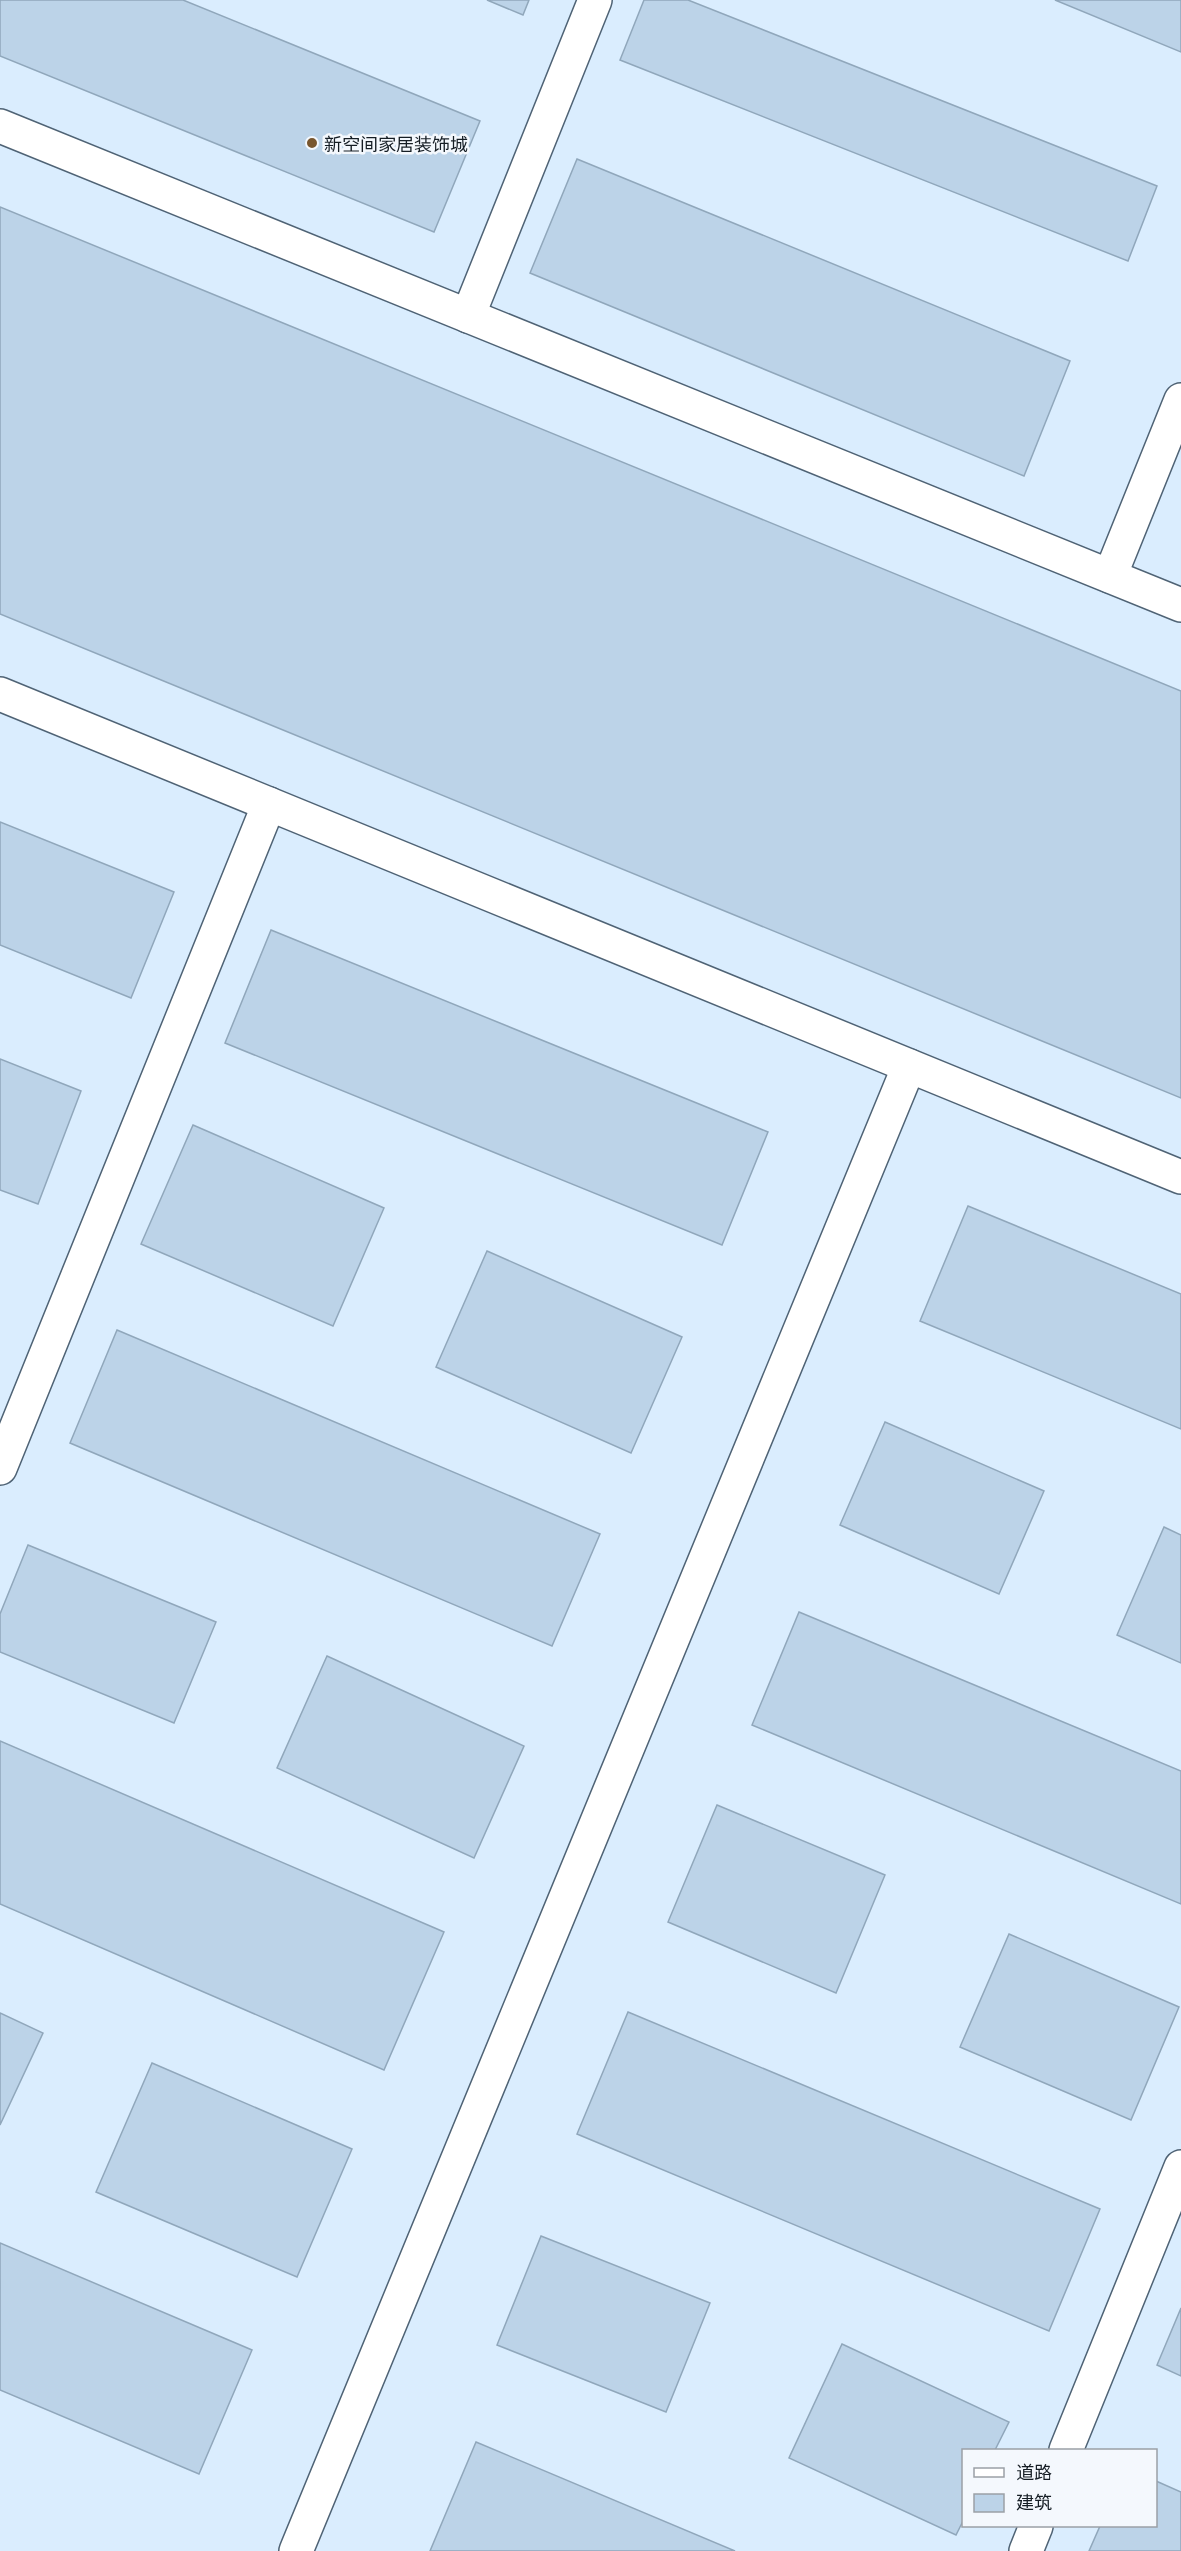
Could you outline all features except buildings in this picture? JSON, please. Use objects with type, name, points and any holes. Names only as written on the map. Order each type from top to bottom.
[{"type":"street","points":[[468,316],[595,0]]},
{"type":"street","points":[[0,126],[1181,605]]},
{"type":"street","points":[[1110,576],[1181,400]]},
{"type":"street","points":[[0,694],[1181,1177]]},
{"type":"street","points":[[0,1468],[269,804]]},
{"type":"street","points":[[296,2551],[909,1066]]},
{"type":"street","points":[[1067,2449],[1181,2167]]},
{"type":"street","points":[[1026,2551],[1036,2527]]},
{"type":"place","name":"新空间家居装饰城","points":[[312,143]]}]
